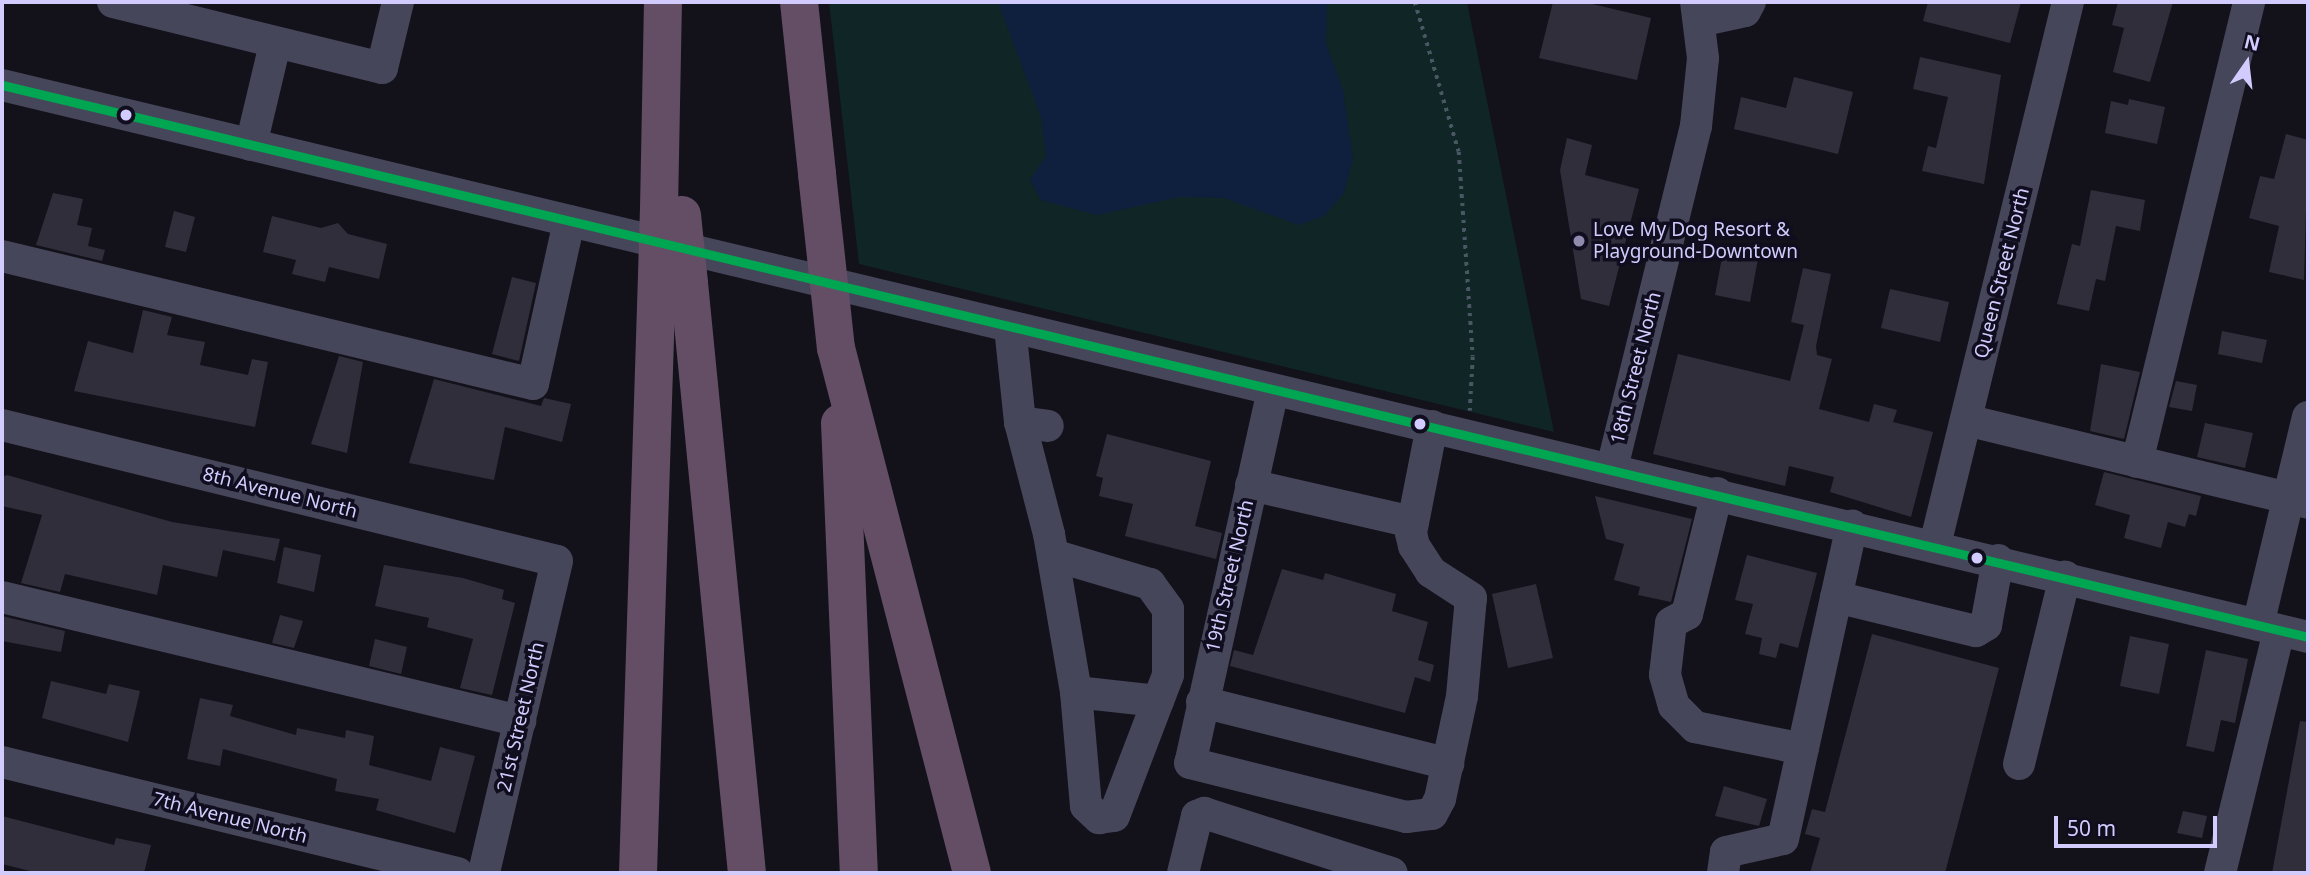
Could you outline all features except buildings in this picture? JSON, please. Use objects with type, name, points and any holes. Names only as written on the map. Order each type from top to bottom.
[{"type":"highway","points":[[638,873],[673,279],[663,2]]},
{"type":"highway","points":[[799,2],[836,348],[859,873]]},
{"type":"highway","points":[[673,279],[734,702],[747,873]]},
{"type":"highway","points":[[836,348],[972,873]]},
{"type":"highway","points":[[722,873],[734,702]]},
{"type":"street","points":[[113,2],[275,44],[382,68],[398,2]]},
{"type":"street","points":[[1698,12],[1745,11],[1750,2]]},
{"type":"street","name":"Queen Street North","points":[[1936,545],[2068,2]]},
{"type":"street","points":[[2137,461],[2249,2]]},
{"type":"street","name":"18th Street North","points":[[1612,468],[1696,126],[1702,90],[1698,12]]},
{"type":"street","points":[[251,145],[275,44]]},
{"type":"street","points":[[2,85],[1273,390],[1936,545],[2282,631]]},
{"type":"street","points":[[2,256],[533,384],[569,221]]},
{"type":"street","points":[[1010,327],[1034,424],[1053,555],[1076,692],[1086,806],[1099,818],[1114,816],[1168,675],[1168,609],[1150,584],[1053,555]]},
{"type":"street","name":"19th Street North","points":[[1273,390],[1190,763],[1406,817],[1432,814],[1448,764]]},
{"type":"street","points":[[2220,873],[2282,631],[2308,417]]},
{"type":"street","points":[[1966,420],[2298,501]]},
{"type":"street","name":"8th Avenue North","points":[[2,425],[558,561]]},
{"type":"street","points":[[1202,702],[1448,764],[1471,598],[1431,572],[1414,546],[1413,522],[1432,426]]},
{"type":"street","points":[[1251,485],[1413,522]]},
{"type":"street","points":[[1717,493],[1687,614],[1671,623],[1665,675],[1674,706],[1695,727],[1803,749]]},
{"type":"street","points":[[1723,873],[1726,852],[1783,839],[1852,525]]},
{"type":"street","points":[[1836,597],[1976,631],[1986,625],[1998,560]]},
{"type":"street","name":"21st Street North","points":[[484,873],[558,561]]},
{"type":"street","points":[[2019,764],[2065,577]]},
{"type":"street","points":[[2,597],[520,721]]},
{"type":"street","points":[[1076,692],[1158,701]]},
{"type":"street","name":"7th Avenue North","points":[[2,762],[458,873]]},
{"type":"street","points":[[1183,873],[1197,816],[1355,857],[1392,873]]},
{"type":"path","points":[[1414,4],[1459,152],[1473,357],[1468,435]]},
{"type":"green space","points":[[829,2],[1467,2],[1554,432],[859,264]]},
{"type":"water","points":[[998,2],[1327,2],[1326,44],[1343,90],[1353,160],[1344,193],[1324,216],[1299,225],[1224,198],[1180,197],[1097,215],[1041,200],[1030,180],[1046,156],[1041,117]]},
{"type":"transit line","points":[[2,85],[2308,637]]},
{"type":"place","name":"Love My Dog Resort & Playground-Downtown","points":[[1579,241]]}]
